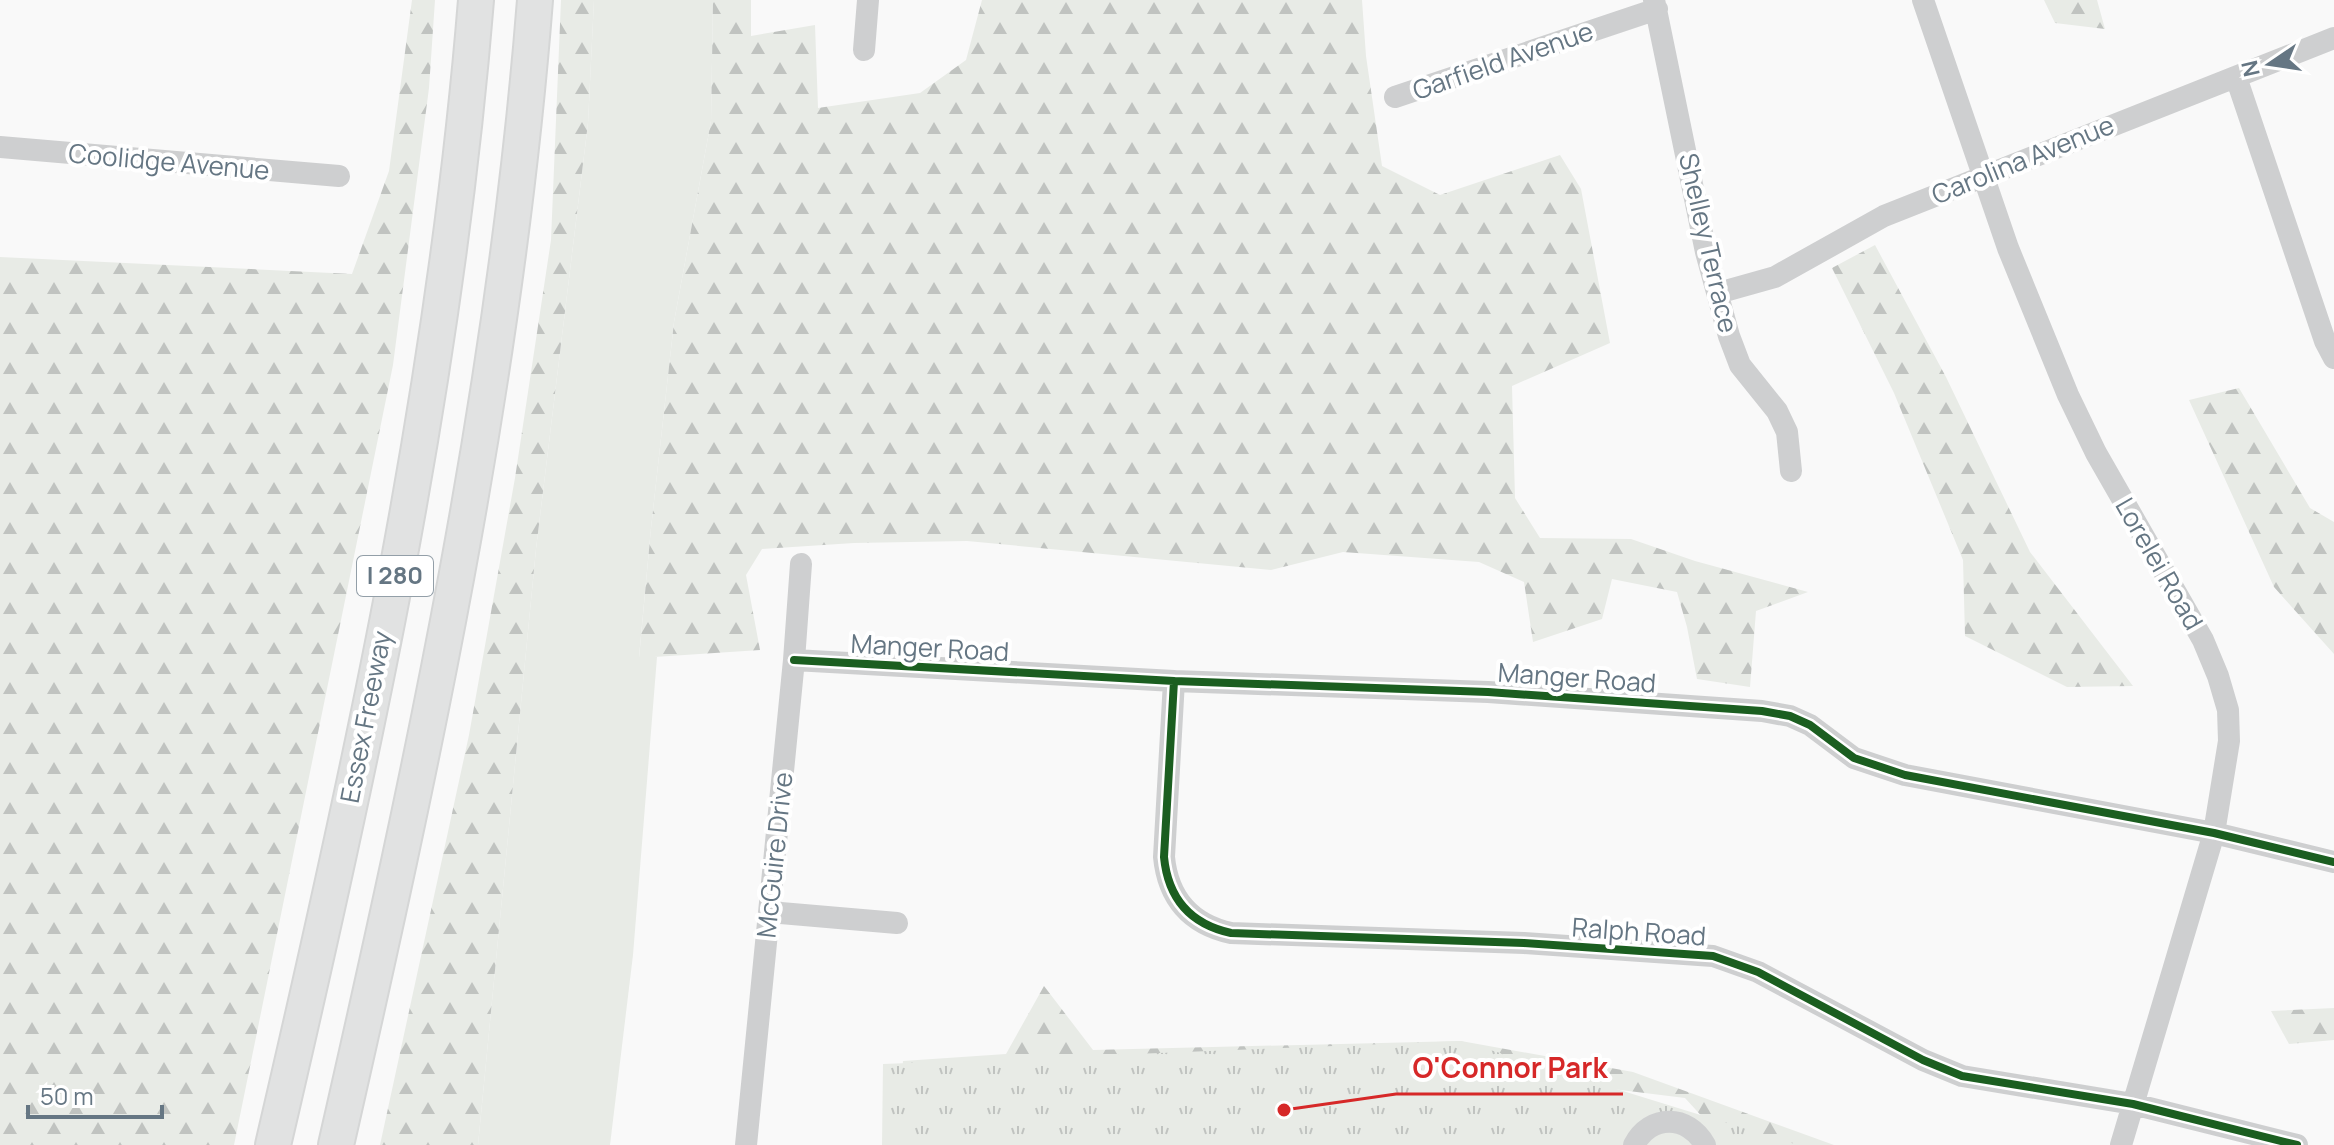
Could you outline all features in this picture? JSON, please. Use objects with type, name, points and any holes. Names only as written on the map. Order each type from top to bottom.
[{"type":"highway","name":"Essex Freeway","points":[[273,1145],[330,897],[402,540],[432,369],[453,222],[476,0]]},
{"type":"highway","name":"I 280","points":[[336,1145],[422,750],[476,471],[516,192],[535,0]]},
{"type":"street","points":[[864,50],[868,0]]},
{"type":"street","name":"Lorelei Road","points":[[1923,0],[2013,262],[2068,395],[2096,453],[2203,640],[2228,710],[2229,741],[2214,833],[2121,1145]]},
{"type":"street","name":"Garfield Avenue","points":[[1395,97],[1656,4]]},
{"type":"street","name":"Shelley Terrace","points":[[1656,4],[1706,252],[1729,336],[1740,365],[1777,411],[1787,432],[1791,471]]},
{"type":"street","name":"Carolina Avenue","points":[[1718,293],[1775,277],[1884,216],[2334,38]]},
{"type":"street","points":[[2236,77],[2325,341],[2334,358]]},
{"type":"street","name":"Coolidge Avenue","points":[[0,147],[339,176]]},
{"type":"street","name":"McGuire Drive","points":[[746,1145],[801,564]]},
{"type":"street","name":"Manger Road","points":[[794,660],[1174,681],[1488,692],[1762,711],[1790,716],[1810,725],[1854,758],[1905,775],[2214,833],[2334,862]]},
{"type":"street","name":"Ralph Road","points":[[1174,681],[1164,857],[1166,872],[1178,901],[1189,913],[1215,930],[1524,943],[1713,956],[1758,972],[1923,1060],[1962,1076],[2133,1104],[2297,1145]]},
{"type":"street","points":[[769,912],[897,923]]},
{"type":"street","points":[[1634,1145],[1649,1126],[1671,1121],[1692,1128],[1705,1145]]},
{"type":"green space","points":[[412,0],[435,0],[429,88],[393,365],[234,1145],[0,1145],[0,257],[352,274],[389,171]]},
{"type":"green space","points":[[561,0],[594,0],[588,123],[536,549],[478,1145],[380,1145],[469,735],[515,478],[551,240]]},
{"type":"green space","points":[[594,0],[713,0],[711,121],[674,322],[639,657],[657,657],[633,955],[610,1145],[478,1145],[536,549],[588,123]]},
{"type":"green space","points":[[713,0],[751,0],[751,36],[815,25],[818,108],[920,93],[966,60],[982,0],[1362,0],[1366,56],[1382,166],[1440,195],[1560,155],[1581,189],[1610,343],[1512,386],[1515,498],[1540,538],[1631,539],[1695,561],[1808,592],[1756,611],[1750,687],[1697,679],[1677,592],[1612,579],[1602,619],[1533,642],[1524,582],[1479,562],[1343,552],[1271,570],[967,541],[854,543],[762,549],[746,575],[760,650],[639,658],[674,322],[711,121]]},
{"type":"green space","points":[[2044,0],[2097,0],[2105,29],[2055,23]]},
{"type":"green space","points":[[1875,245],[1946,377],[2030,552],[2133,686],[2067,687],[1965,636],[1963,560],[1894,393],[1832,268]]},
{"type":"green space","points":[[2239,388],[2310,508],[2334,522],[2334,654],[2274,587],[2189,400]]},
{"type":"green space","points":[[1044,986],[1093,1050],[1461,1041],[1633,1072],[1834,1145],[1728,1145],[1685,1098],[1468,1071],[896,1145],[903,1061],[1006,1054]]},
{"type":"green space","points":[[2334,1008],[2334,1040],[2289,1044],[2271,1011]]},
{"type":"green space","points":[[1461,1041],[1798,1145],[882,1145],[883,1064]]},
{"type":"cycle path","points":[[794,660],[1174,681],[1488,692],[1762,711],[1790,716],[1810,725],[1854,758],[1905,775],[2214,833],[2334,862]]},
{"type":"cycle path","points":[[1174,681],[1164,857],[1166,872],[1176,897],[1184,907],[1193,916],[1217,929],[1231,933],[1524,943],[1713,956],[1758,972],[1923,1060],[1962,1076],[2133,1104],[2297,1145]]},
{"type":"place","name":"O'Connor Park","points":[[1284,1110]]}]
